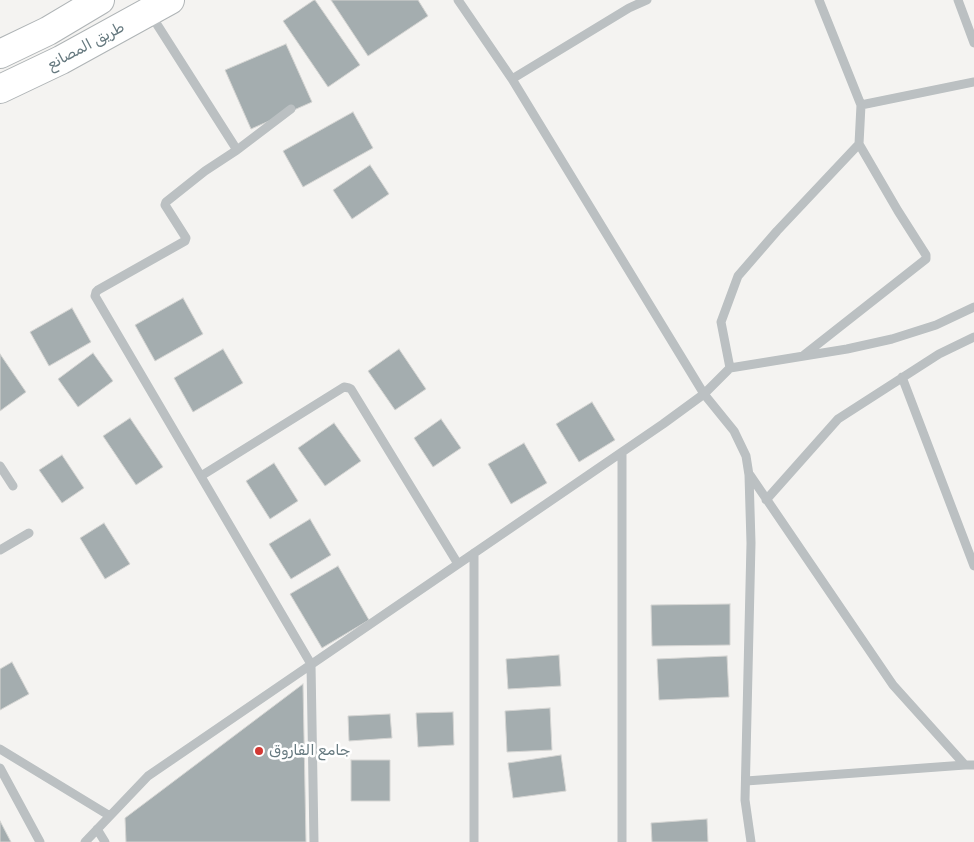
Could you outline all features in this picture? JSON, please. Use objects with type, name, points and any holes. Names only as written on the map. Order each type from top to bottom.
[{"type":"main road","name":"طريق المصانع","points":[[0,54],[48,31],[100,0]]},
{"type":"main road","name":"طريق المصانع","points":[[0,90],[62,60],[160,6]]},
{"type":"street","points":[[458,0],[512,79],[704,394],[734,431],[746,456],[749,475],[751,543],[745,800],[752,842]]},
{"type":"street","points":[[512,79],[630,8],[647,0]]},
{"type":"street","points":[[804,355],[926,259],[926,256],[859,144],[861,104],[819,0]]},
{"type":"street","points":[[958,0],[974,43]]},
{"type":"street","points":[[160,6],[237,150]]},
{"type":"street","points":[[861,104],[974,82]]},
{"type":"street","points":[[291,109],[237,150],[205,171],[166,202],[165,205],[186,238],[185,241],[98,290],[95,294],[311,664],[314,842]]},
{"type":"street","points":[[730,368],[721,322],[738,276],[777,230],[859,144]]},
{"type":"street","points":[[84,842],[148,776],[622,452],[704,394],[730,368],[847,349],[892,339],[936,325],[974,307]]},
{"type":"street","points":[[766,500],[838,419],[938,354],[974,337]]},
{"type":"street","points":[[902,377],[974,566]]},
{"type":"street","points":[[201,476],[344,387],[351,389],[458,564]]},
{"type":"street","points":[[622,452],[622,842]]},
{"type":"street","points":[[0,466],[13,486]]},
{"type":"street","points":[[749,475],[893,685],[970,765]]},
{"type":"street","points":[[0,550],[29,533]]},
{"type":"street","points":[[474,553],[474,842]]},
{"type":"street","points":[[0,749],[110,816]]},
{"type":"street","points":[[746,781],[970,765]]},
{"type":"street","points":[[0,768],[40,842]]},
{"type":"street","points":[[97,829],[105,842]]},
{"type":"building","points":[[314,0],[360,65],[328,87],[283,21]]},
{"type":"building","points":[[331,0],[418,0],[428,16],[368,56]]},
{"type":"building","points":[[286,44],[312,102],[251,129],[225,70]]},
{"type":"building","points":[[353,112],[373,148],[303,187],[283,151]]},
{"type":"building","points":[[370,165],[389,194],[352,219],[333,190]]},
{"type":"building","points":[[183,298],[203,334],[155,361],[135,325]]},
{"type":"building","points":[[72,308],[91,342],[49,366],[30,332]]},
{"type":"building","points":[[223,349],[243,383],[193,412],[174,378]]},
{"type":"building","points":[[399,349],[426,389],[395,410],[368,371]]},
{"type":"building","points":[[93,353],[113,381],[78,407],[58,379]]},
{"type":"building","points":[[0,354],[26,392],[0,411]]},
{"type":"building","points":[[592,402],[615,440],[579,462],[556,424]]},
{"type":"building","points":[[130,418],[163,467],[136,485],[103,436]]},
{"type":"building","points":[[441,419],[461,448],[433,467],[414,438]]},
{"type":"building","points":[[334,423],[361,461],[325,486],[298,448]]},
{"type":"building","points":[[524,443],[547,483],[511,504],[488,464]]},
{"type":"building","points":[[62,455],[84,488],[62,503],[39,470]]},
{"type":"building","points":[[274,463],[298,501],[270,519],[246,481]]},
{"type":"building","points":[[310,519],[331,555],[291,579],[269,544]]},
{"type":"building","points":[[104,523],[130,564],[105,579],[80,538]]},
{"type":"building","points":[[338,566],[369,620],[322,648],[290,594]]},
{"type":"building","points":[[730,604],[730,645],[652,646],[651,605]]},
{"type":"building","points":[[559,655],[561,686],[508,689],[506,659]]},
{"type":"building","points":[[727,656],[729,697],[659,700],[657,659]]},
{"type":"building","points":[[12,662],[29,694],[0,710],[0,669]]},
{"type":"building","name":"جامع الفاروق","points":[[303,684],[306,842],[126,842],[125,818]]},
{"type":"building","points":[[550,708],[552,750],[507,752],[505,711]]},
{"type":"building","points":[[453,712],[454,745],[418,747],[416,713]]},
{"type":"building","points":[[390,714],[392,738],[349,741],[348,716]]},
{"type":"building","points":[[561,755],[566,791],[513,798],[508,763]]},
{"type":"building","points":[[351,760],[390,760],[390,801],[351,801]]},
{"type":"building","points":[[707,819],[708,842],[652,842],[651,823]]},
{"type":"building","points":[[0,821],[11,842],[0,842]]},
{"type":"place","name":"جامع الفاروق","points":[[259,751]]}]
